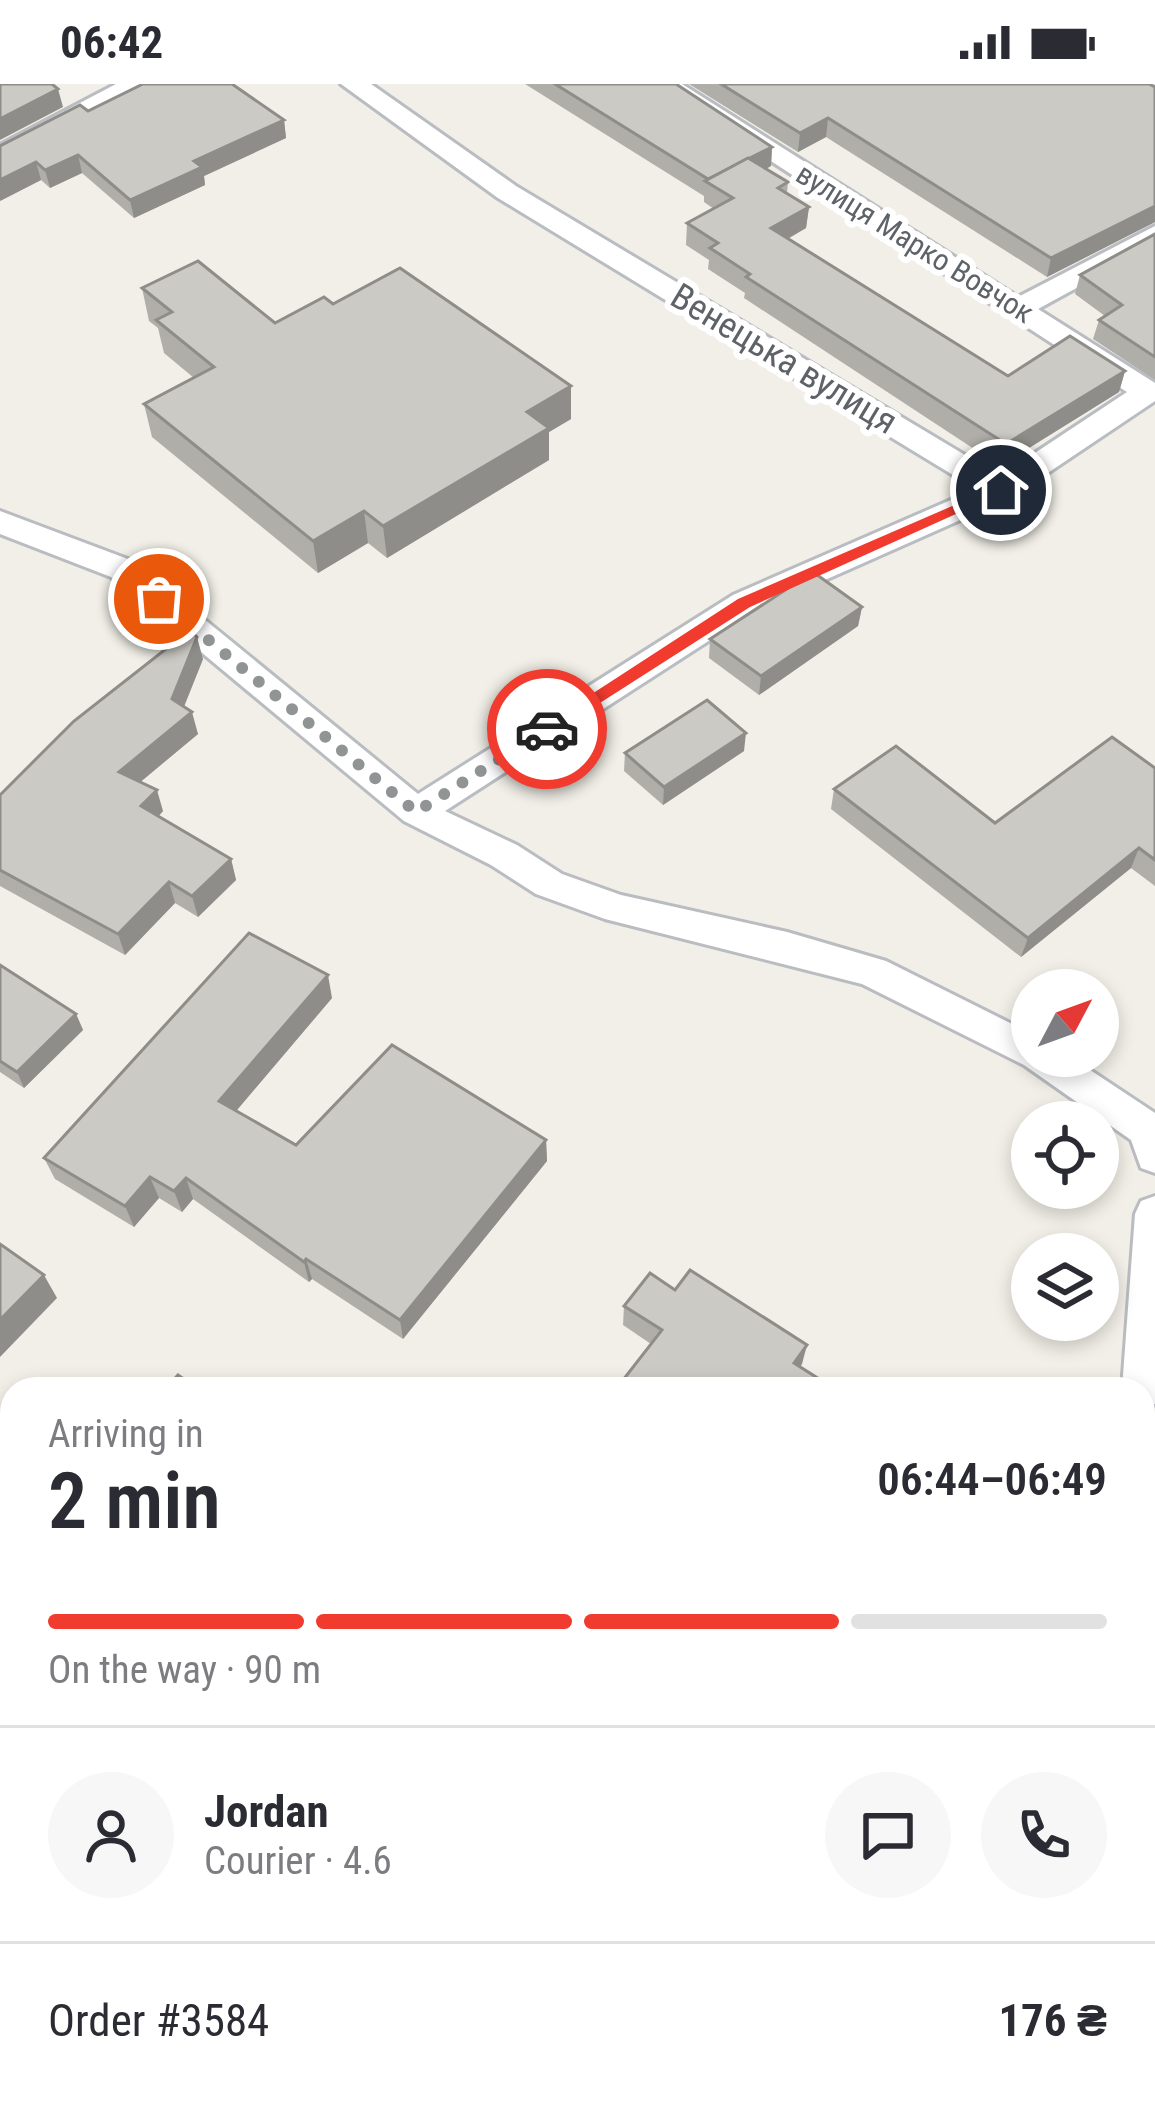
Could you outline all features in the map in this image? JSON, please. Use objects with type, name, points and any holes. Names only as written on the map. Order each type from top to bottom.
[{"type":"street","points":[[0,155],[135,84]]},
{"type":"street","name":"Венецька вулиця","points":[[355,84],[507,191],[1001,490]]},
{"type":"street","name":"вулиця Марко Вовчок","points":[[665,84],[1144,387],[1147,397],[1001,490]]},
{"type":"street","points":[[1017,309],[1155,234]]},
{"type":"street","points":[[416,812],[744,603],[1001,490]]},
{"type":"street","points":[[0,522],[122,569],[416,812],[505,855],[549,884],[618,909],[787,946],[873,972],[1011,1041]]},
{"type":"street","points":[[1066,1077],[1152,1143]]},
{"type":"street","points":[[1143,1377],[1155,1214]]},
{"type":"building","points":[[0,84],[52,84],[58,89],[0,119]]},
{"type":"building","points":[[143,84],[232,84],[284,120],[194,161],[202,167],[130,200],[78,155],[45,170],[36,162],[0,180],[0,146],[80,105],[88,111]]},
{"type":"building","points":[[555,84],[676,84],[772,147],[708,179]]},
{"type":"building","points":[[721,84],[1149,84],[1155,87],[1155,206],[1051,258],[828,118],[800,133]]},
{"type":"building","points":[[748,158],[788,182],[778,188],[809,207],[771,228],[1008,376],[1070,336],[1125,371],[1006,444],[746,277],[750,274],[710,248],[718,243],[687,223],[733,198],[705,181]]},
{"type":"building","points":[[1155,234],[1155,357],[1099,320],[1122,305],[1080,275]]},
{"type":"building","points":[[198,261],[275,323],[324,297],[333,304],[400,268],[571,386],[527,412],[549,428],[383,526],[364,511],[313,541],[144,404],[214,367],[156,320],[172,312],[142,288]]},
{"type":"building","points":[[813,572],[862,607],[761,676],[710,639]]},
{"type":"building","points":[[190,630],[197,637],[172,699],[192,712],[119,772],[157,790],[141,806],[231,859],[192,896],[169,882],[118,934],[0,870],[0,795],[74,721]]},
{"type":"building","points":[[707,700],[746,733],[664,787],[625,753]]},
{"type":"building","points":[[1112,737],[1155,768],[1155,860],[1139,848],[1028,938],[834,789],[896,746],[995,823]]},
{"type":"building","points":[[249,933],[328,975],[219,1101],[296,1145],[392,1045],[546,1140],[400,1320],[306,1259],[304,1262],[186,1178],[174,1191],[150,1177],[125,1206],[44,1158]]},
{"type":"building","points":[[0,965],[76,1014],[17,1072],[0,1061]]},
{"type":"building","points":[[0,1244],[44,1275],[0,1320]]},
{"type":"building","points":[[690,1270],[807,1345],[794,1363],[816,1377],[625,1377],[662,1330],[624,1306],[650,1273],[675,1290]]},
{"type":"way so far","points":[[159,599],[416,812],[547,729]]},
{"type":"route","points":[[547,729],[744,603],[1001,490]]}]
